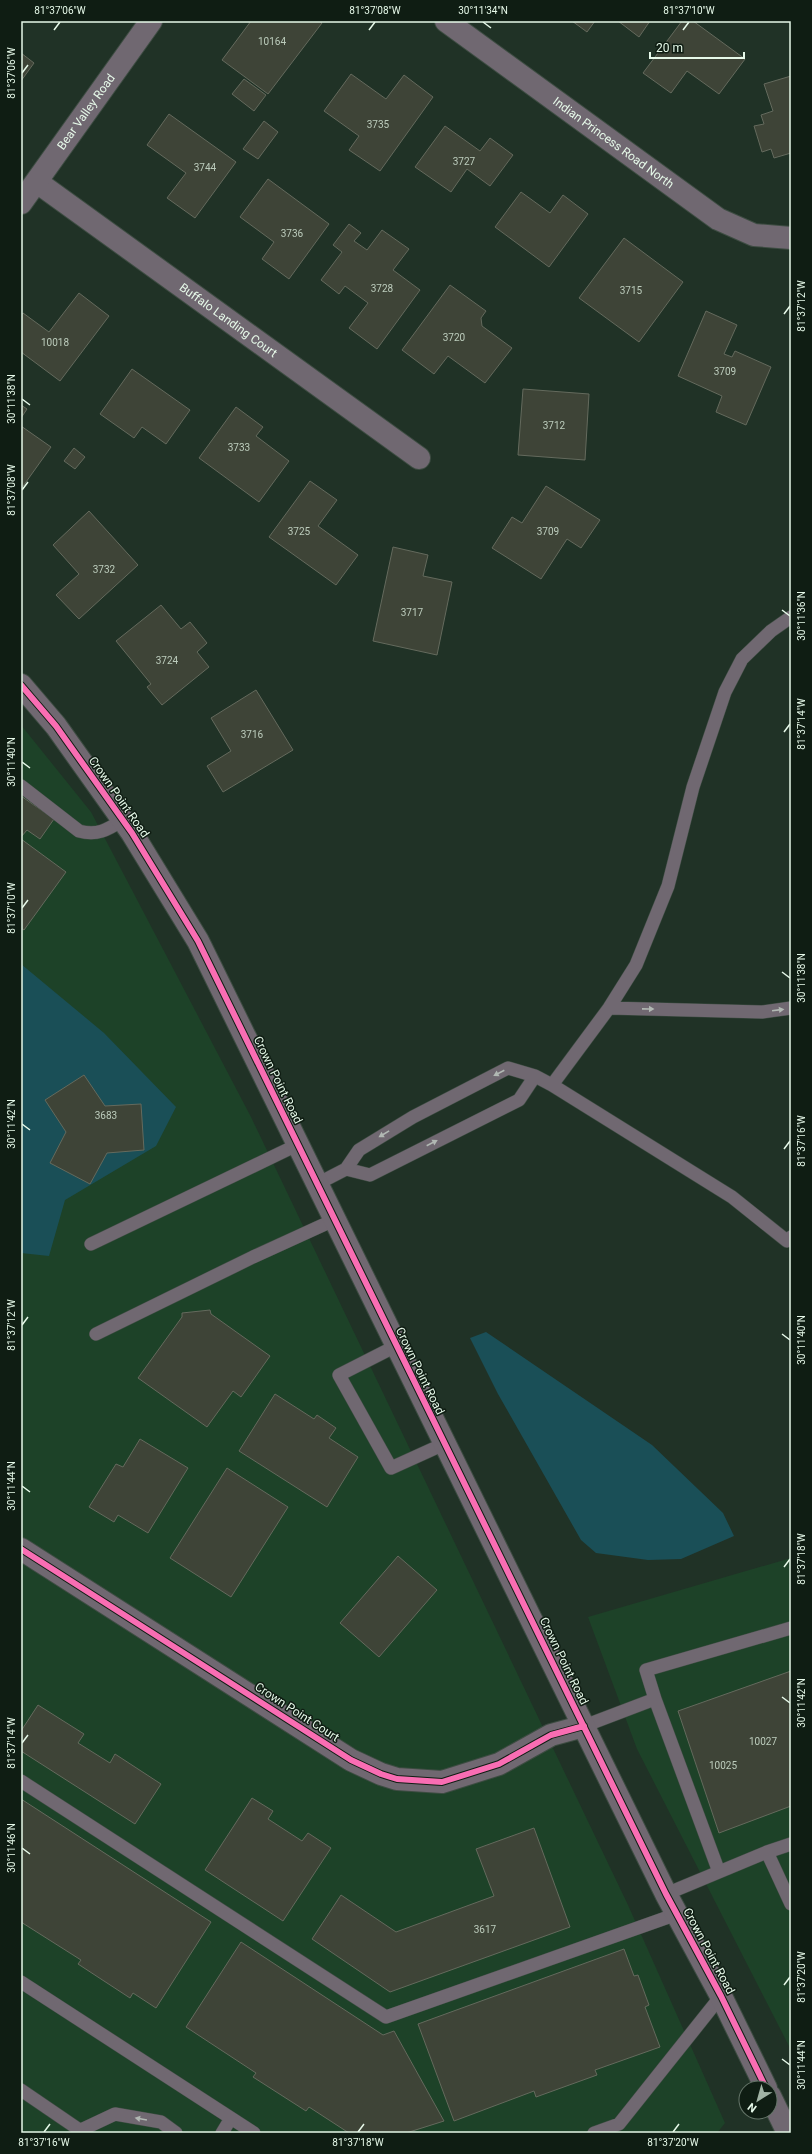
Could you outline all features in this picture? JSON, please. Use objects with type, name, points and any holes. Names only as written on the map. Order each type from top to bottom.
[{"type":"street","name":"Bear Valley Road","points":[[21,203],[151,21]]},
{"type":"street","name":"Indian Princess Road North","points":[[446,21],[718,219],[754,235],[791,238]]},
{"type":"street","name":"Buffalo Landing Court","points":[[37,182],[419,458]]},
{"type":"street","name":"Crown Point Road","points":[[21,685],[56,726],[123,820],[198,941],[666,1894],[721,1996],[762,2080]]},
{"type":"street","name":"Crown Point Court","points":[[21,1549],[351,1760],[380,1774],[397,1779],[442,1782],[499,1764],[551,1735],[584,1726]]},
{"type":"street","points":[[778,2112],[788,2133]]},
{"type":"lane","points":[[552,1085],[609,1008],[636,965],[668,886],[693,787],[725,692],[742,659],[771,631],[791,618]]},
{"type":"lane","points":[[21,786],[79,831],[90,834],[105,832],[123,820]]},
{"type":"lane","points":[[609,1008],[762,1012],[791,1008]]},
{"type":"lane","points":[[316,1184],[346,1169],[359,1150],[412,1117],[508,1068],[535,1076],[552,1085],[732,1197],[790,1241]]},
{"type":"lane","points":[[346,1169],[370,1175],[520,1100],[535,1076]]},
{"type":"lane","points":[[91,1244],[297,1145]]},
{"type":"lane","points":[[96,1334],[253,1257],[334,1220]]},
{"type":"lane","points":[[396,1346],[339,1375],[391,1468],[444,1444]]},
{"type":"lane","points":[[719,1872],[655,1699],[646,1670],[791,1628]]},
{"type":"lane","points":[[584,1726],[655,1699]]},
{"type":"lane","points":[[21,1781],[386,2017],[677,1914]]},
{"type":"lane","points":[[666,1894],[767,1852],[791,1844]]},
{"type":"lane","points":[[767,1852],[791,1904]]},
{"type":"lane","points":[[21,1982],[254,2133]]},
{"type":"lane","points":[[594,2133],[619,2124],[721,1996]]},
{"type":"lane","points":[[21,2090],[83,2131],[115,2114],[161,2122],[176,2133]]},
{"type":"lane","points":[[222,2133],[231,2118]]},
{"type":"shaded area","points":[[21,725],[91,812],[251,1117],[628,1905],[725,2123],[717,2133],[21,2133]]},
{"type":"shaded area","points":[[791,1558],[791,2050],[637,1749],[588,1617]]},
{"type":"water","points":[[21,964],[104,1033],[176,1107],[156,1146],[65,1200],[49,1256],[21,1253]]},
{"type":"water","points":[[486,1332],[652,1445],[723,1513],[734,1536],[681,1559],[648,1560],[596,1553],[581,1540],[498,1394],[470,1338]]},
{"type":"building","points":[[251,21],[319,21],[322,23],[268,94],[222,60]]},
{"type":"building","points":[[572,21],[595,21],[587,32]]},
{"type":"building","points":[[618,21],[650,21],[639,37]]},
{"type":"building","points":[[682,21],[693,21],[745,59],[719,94],[687,71],[671,93],[643,73]]},
{"type":"building","points":[[21,53],[34,63],[21,81]]},
{"type":"building","points":[[351,74],[386,99],[404,75],[433,97],[380,171],[349,150],[359,136],[324,111]]},
{"type":"building","points":[[791,76],[791,153],[774,158],[771,149],[762,152],[754,126],[764,124],[761,115],[773,111],[764,84]]},
{"type":"building","points":[[244,79],[266,95],[254,111],[232,94]]},
{"type":"building","points":[[169,114],[236,162],[195,218],[167,198],[186,173],[147,145]]},
{"type":"building","points":[[264,121],[278,132],[258,159],[243,149]]},
{"type":"building","points":[[445,126],[480,151],[490,138],[513,155],[490,186],[467,169],[451,192],[415,167]]},
{"type":"building","points":[[268,179],[329,224],[289,279],[262,259],[274,242],[240,217]]},
{"type":"building","points":[[521,192],[550,213],[563,195],[588,214],[549,267],[495,227]]},
{"type":"building","points":[[349,224],[361,233],[354,241],[367,250],[382,230],[409,249],[393,270],[420,290],[377,349],[349,328],[368,303],[345,286],[339,294],[321,280],[342,252],[333,245]]},
{"type":"building","points":[[624,238],[683,282],[639,342],[579,298]]},
{"type":"building","points":[[450,285],[486,311],[481,318],[482,326],[512,348],[485,383],[448,356],[434,374],[402,350]]},
{"type":"building","points":[[79,293],[109,316],[60,381],[21,352],[21,316],[23,313],[49,332]]},
{"type":"building","points":[[706,311],[737,325],[724,354],[732,357],[735,351],[771,367],[746,425],[716,412],[722,396],[678,376]]},
{"type":"building","points":[[132,369],[190,410],[166,444],[142,427],[134,438],[100,414]]},
{"type":"building","points":[[523,389],[589,394],[585,460],[518,455]]},
{"type":"building","points":[[21,405],[27,409],[21,418]]},
{"type":"building","points":[[236,407],[263,427],[256,436],[289,461],[259,502],[199,458]]},
{"type":"building","points":[[21,426],[51,447],[21,489]]},
{"type":"building","points":[[74,448],[85,457],[75,469],[64,461]]},
{"type":"building","points":[[310,481],[337,500],[318,526],[358,555],[336,585],[269,537]]},
{"type":"building","points":[[546,486],[600,520],[581,548],[567,539],[541,579],[492,548],[512,517],[522,523]]},
{"type":"building","points":[[89,511],[138,565],[79,619],[56,595],[79,574],[53,545]]},
{"type":"building","points":[[393,547],[428,555],[423,576],[452,582],[437,655],[373,641]]},
{"type":"building","points":[[161,605],[181,629],[190,622],[207,643],[197,652],[209,667],[162,705],[147,687],[151,684],[116,641]]},
{"type":"building","points":[[256,690],[293,750],[223,792],[207,766],[231,751],[211,718]]},
{"type":"building","points":[[21,796],[54,819],[40,839],[27,830],[21,837]]},
{"type":"building","points":[[21,839],[66,872],[24,930],[21,928]]},
{"type":"building","points":[[84,1075],[105,1106],[141,1104],[144,1150],[107,1153],[90,1184],[50,1163],[66,1132],[45,1100]]},
{"type":"building","points":[[210,1310],[211,1314],[270,1356],[241,1397],[233,1391],[207,1427],[138,1378],[182,1317],[182,1313]]},
{"type":"building","points":[[275,1394],[314,1419],[317,1415],[336,1428],[329,1438],[358,1457],[327,1507],[239,1451]]},
{"type":"building","points":[[140,1439],[188,1468],[148,1533],[118,1515],[114,1522],[89,1507],[116,1464],[123,1467]]},
{"type":"building","points":[[227,1468],[288,1507],[231,1597],[170,1558]]},
{"type":"building","points":[[398,1556],[437,1590],[379,1657],[340,1623]]},
{"type":"building","points":[[791,1671],[791,1806],[719,1833],[678,1711]]},
{"type":"building","points":[[38,1705],[84,1734],[78,1743],[110,1763],[115,1754],[161,1784],[135,1824],[21,1751],[21,1731]]},
{"type":"building","points":[[252,1798],[273,1811],[268,1819],[302,1841],[308,1833],[331,1848],[283,1921],[205,1870]]},
{"type":"building","points":[[21,1799],[211,1922],[156,2008],[133,1993],[130,1998],[78,1964],[81,1960],[21,1922]]},
{"type":"building","points":[[534,1828],[570,1927],[390,1992],[312,1939],[341,1895],[396,1932],[494,1896],[476,1849]]},
{"type":"building","points":[[241,1942],[383,2035],[394,2031],[444,2121],[406,2133],[349,2133],[309,2107],[306,2111],[253,2077],[256,2073],[186,2027]]},
{"type":"building","points":[[624,1949],[634,1976],[638,1975],[649,2005],[645,2007],[660,2047],[595,2070],[597,2075],[536,2097],[534,2091],[454,2121],[418,2024]]},
{"type":"cycle path","points":[[21,685],[56,726],[132,833],[198,941],[666,1894],[721,1996],[762,2080]]},
{"type":"cycle path","points":[[21,1549],[351,1760],[381,1774],[397,1779],[442,1782],[499,1764],[551,1735],[584,1726]]}]
